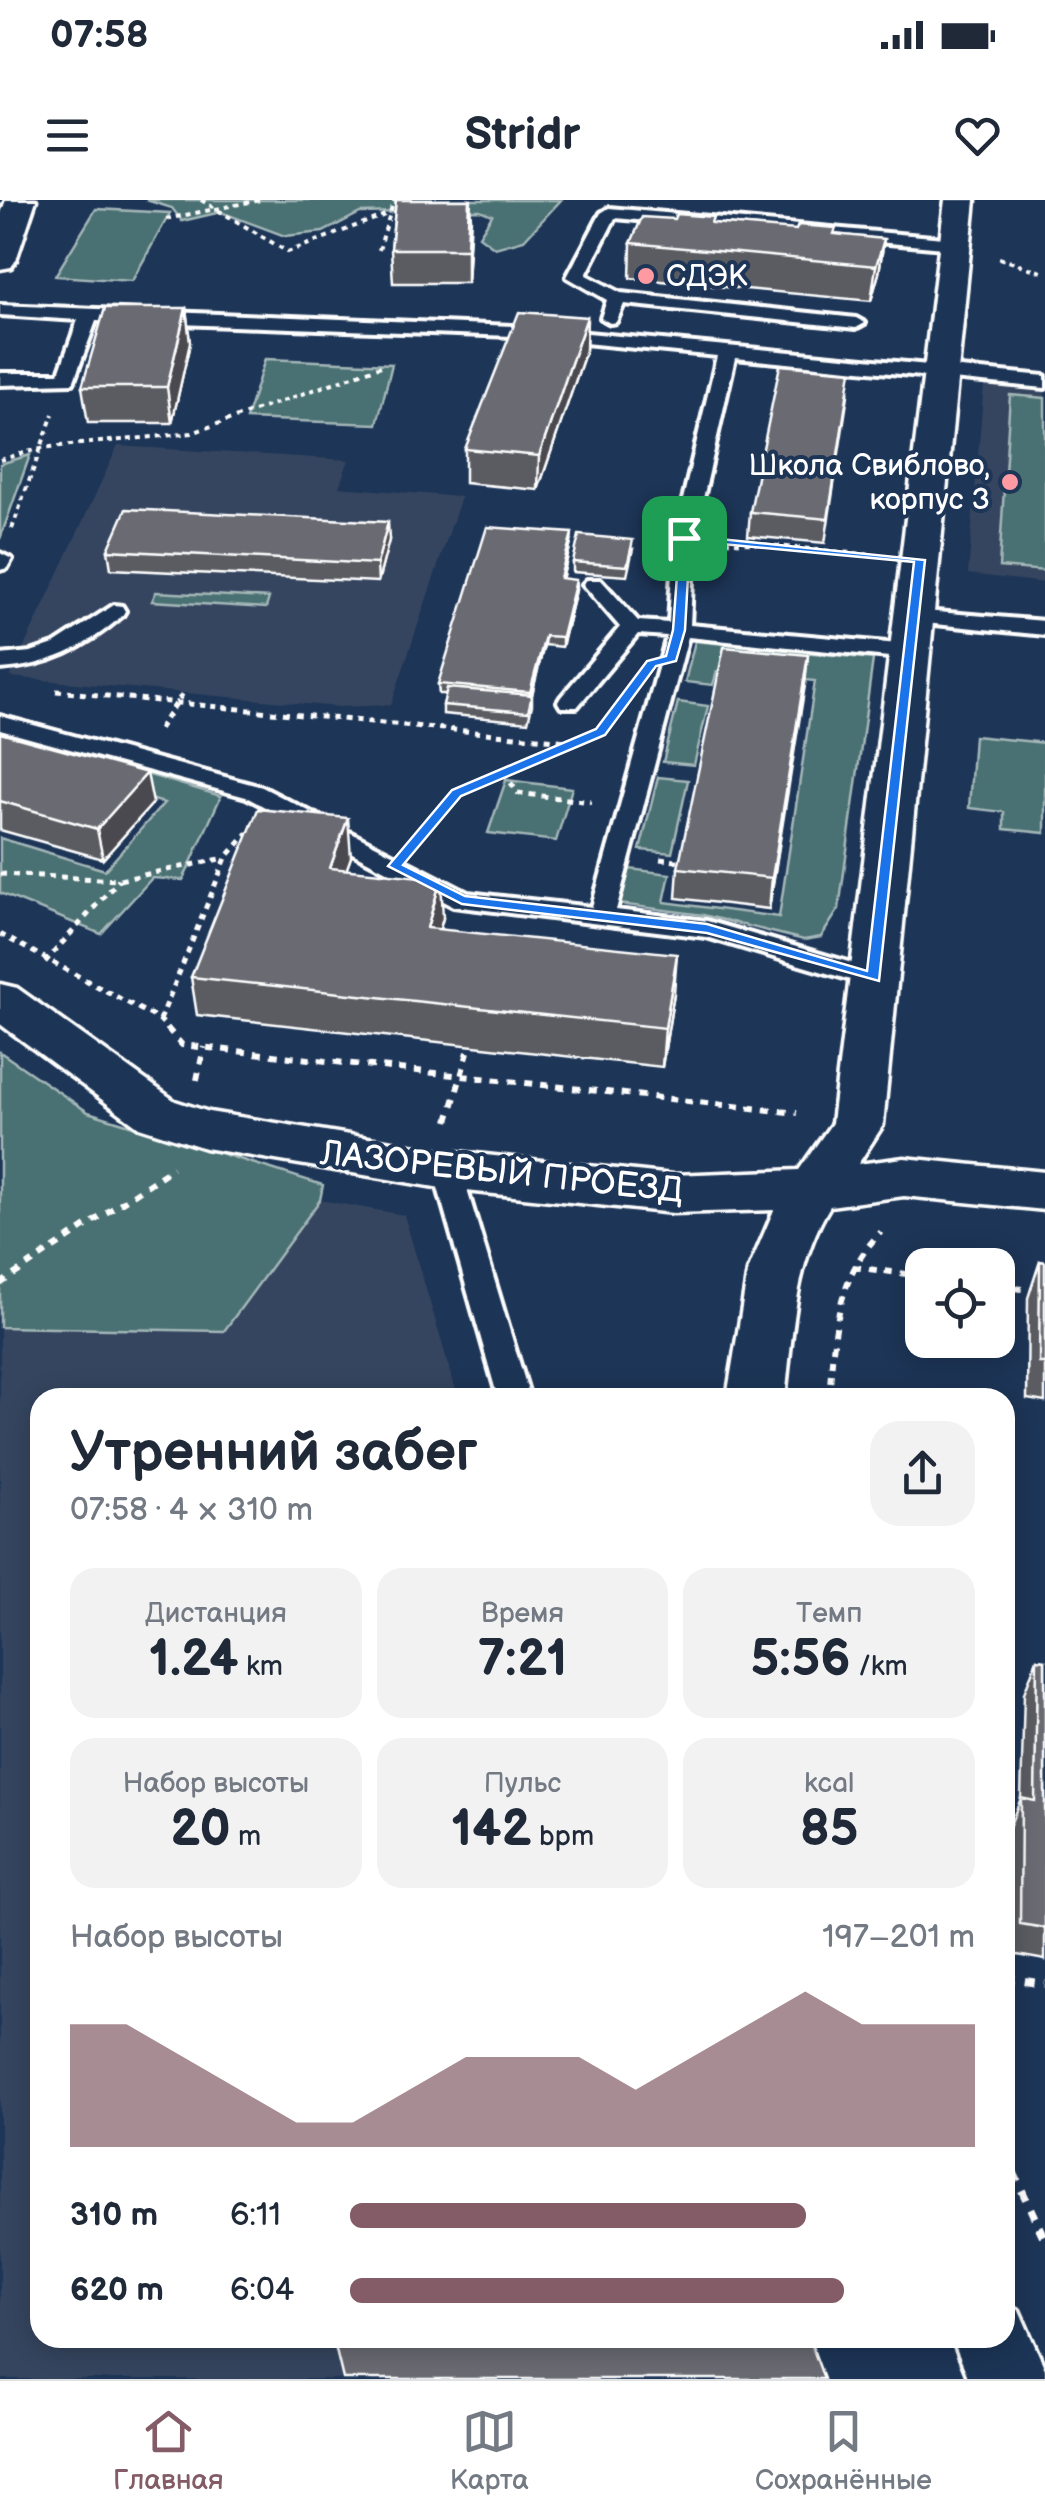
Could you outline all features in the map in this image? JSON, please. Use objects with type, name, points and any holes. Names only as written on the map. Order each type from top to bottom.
[{"type":"street","points":[[0,260],[22,200]]},
{"type":"street","points":[[757,1388],[767,1306],[791,1228],[856,1125],[960,200]]},
{"type":"street","name":"ЛАЗОРЕВЫЙ ПРОЕЗД","points":[[0,1000],[157,1114],[206,1130],[447,1170],[672,1194],[818,1189],[904,1177],[1045,1191]]},
{"type":"street","points":[[995,2348],[1009,2379]]},
{"type":"lane","points":[[856,323],[617,298],[576,278],[608,213],[955,244]]},
{"type":"lane","points":[[603,340],[617,298]]},
{"type":"lane","points":[[0,310],[513,332],[1045,382]]},
{"type":"lane","points":[[0,378],[66,379],[88,315]]},
{"type":"lane","points":[[602,916],[679,630],[684,538],[727,352]]},
{"type":"lane","points":[[594,584],[632,627],[911,634],[1045,628]]},
{"type":"lane","points":[[0,662],[42,659],[69,648],[114,611]]},
{"type":"lane","points":[[569,702],[632,627]]},
{"type":"lane","points":[[0,723],[254,792],[462,900],[707,929],[874,978]]},
{"type":"lane","points":[[447,1170],[511,1388]]},
{"type":"path","points":[[201,200],[288,252],[390,213]]},
{"type":"path","points":[[166,220],[260,200]]},
{"type":"path","points":[[380,250],[394,200]]},
{"type":"path","points":[[0,460],[42,448],[192,434],[398,360]]},
{"type":"path","points":[[1,562],[66,379]]},
{"type":"path","points":[[684,538],[920,560]]},
{"type":"path","points":[[395,866],[456,793],[600,732],[652,663],[672,659]]},
{"type":"path","points":[[40,690],[577,742]]},
{"type":"path","points":[[504,773],[518,794],[632,807]]},
{"type":"path","points":[[0,874],[119,880],[226,858],[160,1020]]},
{"type":"path","points":[[47,960],[119,880]]},
{"type":"path","points":[[0,934],[160,1020],[182,1044],[797,1113]]},
{"type":"path","points":[[0,1284],[165,1176],[176,1164]]},
{"type":"path","points":[[831,1388],[837,1315],[852,1267],[873,1239],[893,1224]]},
{"type":"path","points":[[852,1267],[905,1274]]},
{"type":"path","points":[[1015,1288],[1045,1292]]},
{"type":"path","points":[[1015,1980],[1045,1984]]},
{"type":"path","points":[[1015,2173],[1040,2221],[1045,2240]]},
{"type":"shaded area","name":"Школа Свиблово, корпус 3","points":[[984,384],[1045,389],[1045,583],[968,574]]},
{"type":"shaded area","points":[[118,446],[349,460],[339,487],[461,497],[391,705],[338,707],[10,677]]},
{"type":"shaded area","points":[[320,1200],[404,1215],[455,1388],[30,1388],[30,2348],[802,2348],[813,2379],[0,2379],[0,1327],[224,1331]]},
{"type":"green space","points":[[146,200],[561,200],[524,240],[495,248],[479,236],[492,215],[480,210],[360,213],[323,232],[285,236],[221,212],[182,221],[172,208]]},
{"type":"green space","points":[[96,209],[170,213],[132,281],[55,276]]},
{"type":"green space","points":[[265,359],[392,364],[377,424],[246,419]]},
{"type":"green space","points":[[1010,395],[1045,398],[1045,571],[999,567]]},
{"type":"green space","points":[[30,455],[0,539],[0,464]]},
{"type":"green space","points":[[156,592],[269,598],[266,608],[152,601]]},
{"type":"green space","points":[[695,641],[873,659],[839,909],[821,937],[804,940],[703,915],[619,904],[630,869],[670,874],[664,902],[779,917],[815,681],[717,671],[713,685],[685,682]]},
{"type":"green space","points":[[678,702],[708,706],[694,765],[663,762]]},
{"type":"green space","points":[[974,736],[1045,743],[1045,833],[1004,829],[1004,812],[969,808]]},
{"type":"green space","points":[[136,771],[221,796],[183,880],[152,878],[101,934],[0,893],[0,838],[105,870],[164,803],[119,790]]},
{"type":"green space","points":[[658,777],[688,780],[672,853],[640,850]]},
{"type":"green space","points":[[506,780],[572,788],[556,841],[488,833]]},
{"type":"green space","points":[[0,1052],[88,1112],[323,1185],[320,1200],[224,1331],[0,1327]]},
{"type":"building","points":[[396,200],[469,200],[467,249],[391,249]]},
{"type":"building","points":[[676,214],[713,217],[711,223],[796,230],[798,225],[836,228],[834,234],[884,239],[876,266],[631,243],[642,217],[674,219]]},
{"type":"building","points":[[105,308],[186,308],[167,387],[82,387]]},
{"type":"building","points":[[519,312],[587,317],[539,456],[465,449]]},
{"type":"building","points":[[780,365],[851,371],[828,519],[750,512]]},
{"type":"building","points":[[126,509],[388,522],[377,564],[108,550]]},
{"type":"building","points":[[487,527],[572,533],[560,578],[576,580],[562,637],[545,636],[530,692],[438,684]]},
{"type":"building","points":[[579,535],[633,540],[627,566],[573,562]]},
{"type":"building","points":[[724,647],[808,655],[772,878],[678,868]]},
{"type":"building","points":[[447,688],[532,695],[528,712],[443,705]]},
{"type":"building","points":[[0,733],[147,773],[97,829],[0,801]]},
{"type":"building","points":[[258,809],[348,818],[330,868],[441,879],[427,928],[677,954],[665,1028],[191,977]]},
{"type":"building","points":[[1040,1261],[1045,1262],[1045,1363],[1039,1363]]},
{"type":"building","points":[[1037,1659],[1045,1660],[1045,1928],[1020,1924],[1021,1798],[1035,1801]]},
{"type":"building","points":[[335,2348],[813,2348],[824,2379],[343,2379]]},
{"type":"place","name":"СДЭК","points":[[646,276]]},
{"type":"place","name":"Школа Свиблово, корпус 3","points":[[1010,482]]},
{"type":"route","points":[[684,538],[920,560],[874,978],[707,929],[462,900],[395,866],[456,793],[600,732],[652,663],[672,659],[679,630],[684,538]]}]
